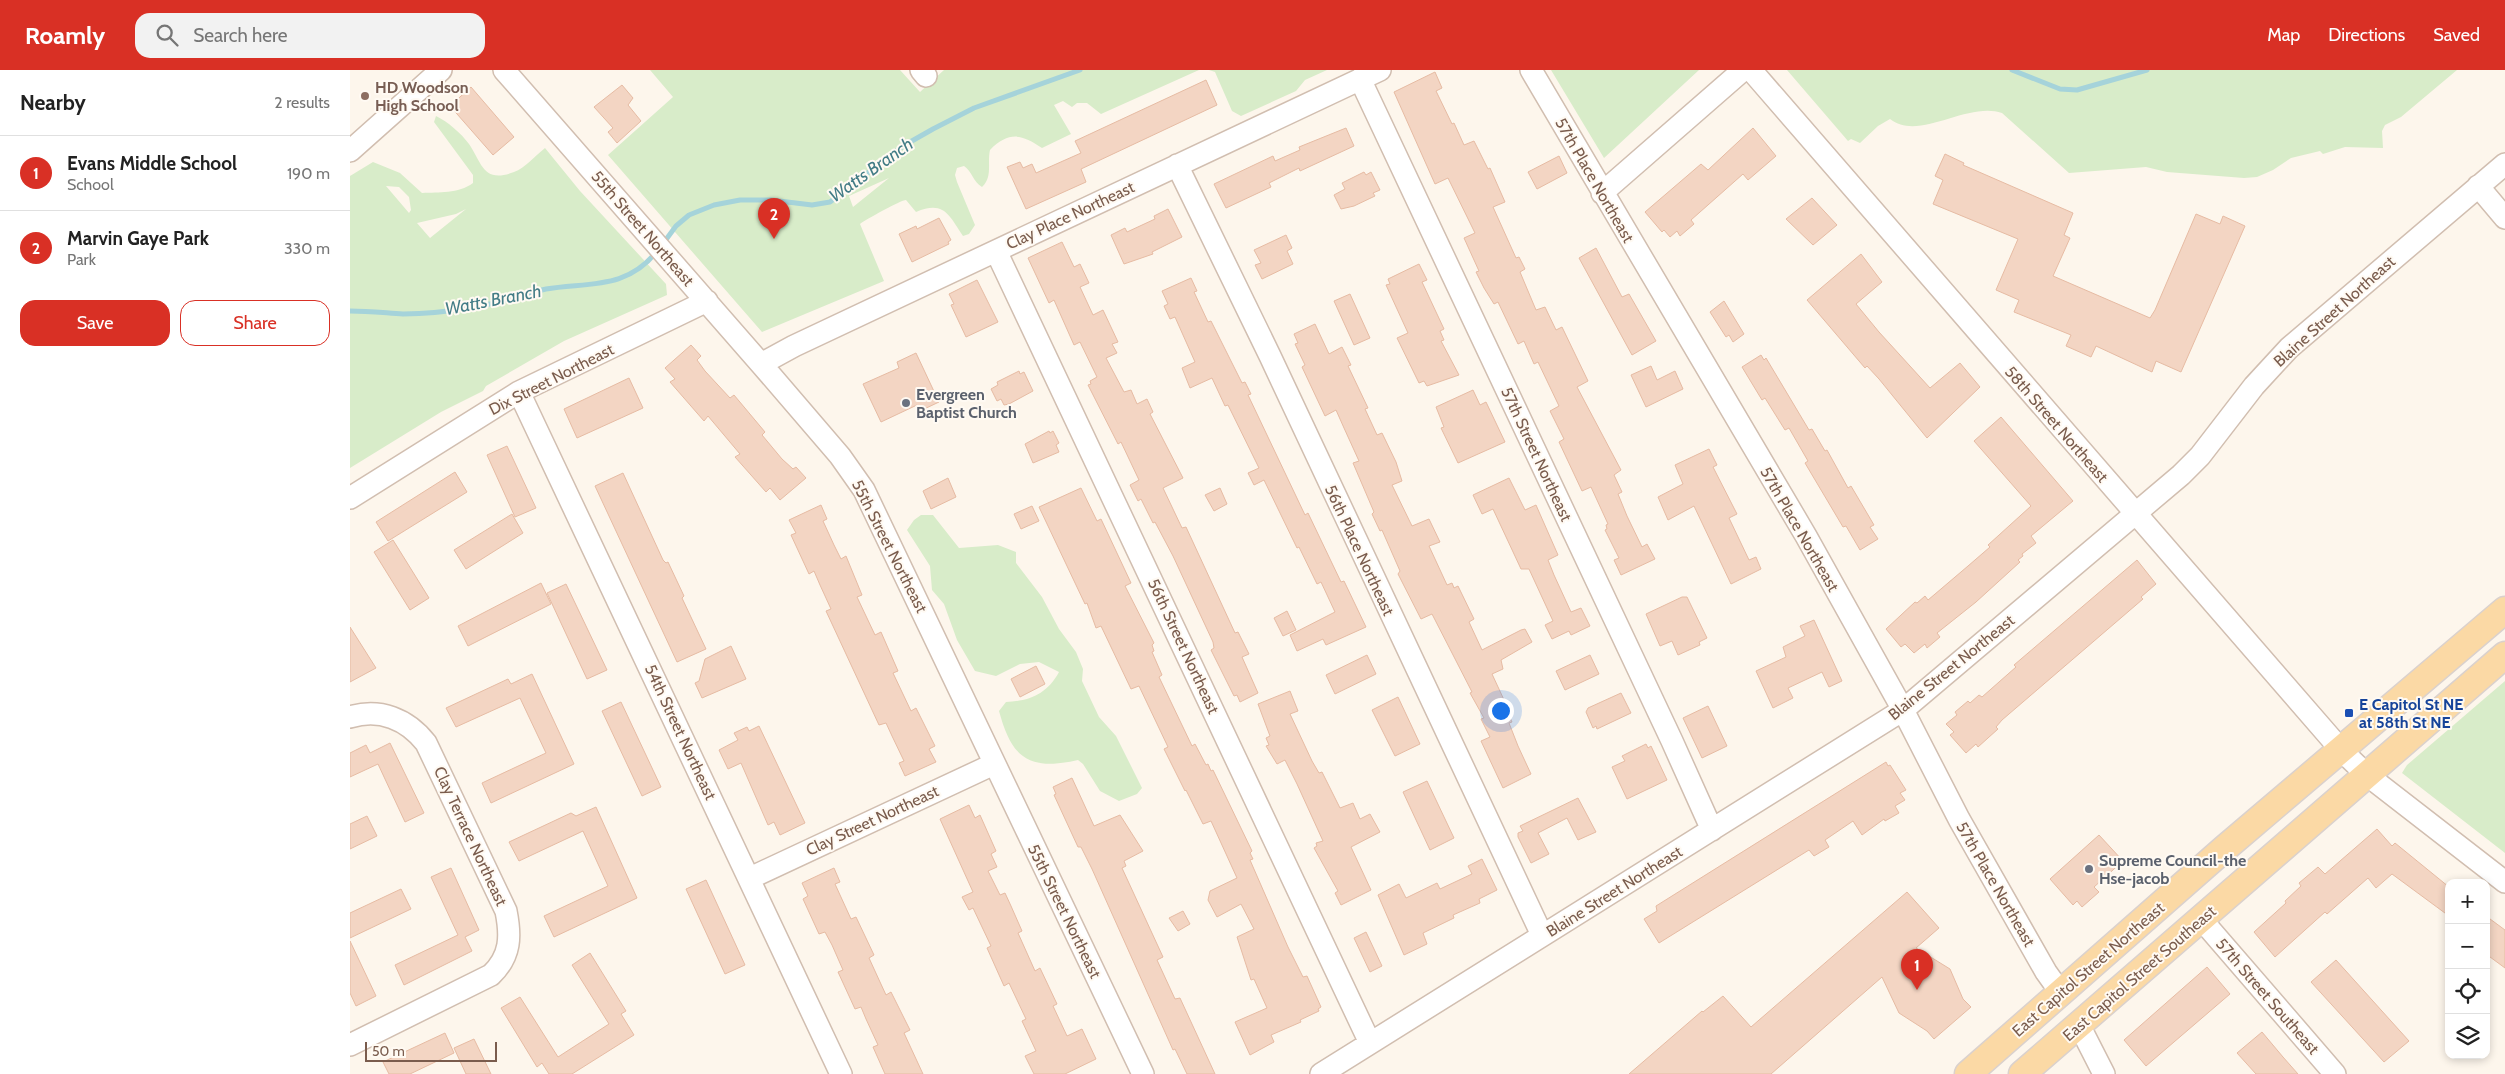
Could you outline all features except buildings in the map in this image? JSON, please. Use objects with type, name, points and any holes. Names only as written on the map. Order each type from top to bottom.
[{"type":"main road","name":"East Capitol Street Northeast","points":[[1968,1074],[2224,849],[2342,751],[2505,610]]},
{"type":"main road","name":"East Capitol Street Southeast","points":[[2022,1074],[2505,655]]},
{"type":"street","points":[[350,151],[442,70]]},
{"type":"street","name":"55th Street Northeast","points":[[504,70],[840,456],[864,490],[1143,1074]]},
{"type":"street","name":"Clay Place Northeast","points":[[761,364],[794,346],[1380,70]]},
{"type":"street","name":"57th Place Northeast","points":[[1531,70],[1806,536],[1903,710],[1959,819],[2046,972],[2061,993]]},
{"type":"street","points":[[1602,193],[1743,70]]},
{"type":"street","name":"58th Street Northeast","points":[[1751,70],[2342,751],[2367,775],[2505,882]]},
{"type":"street","name":"57th Street Northeast","points":[[1360,79],[1672,740],[1712,830]]},
{"type":"street","name":"Blaine Street Northeast","points":[[1321,1074],[1903,710],[2200,456],[2254,386],[2289,348],[2505,164]]},
{"type":"street","name":"56th Place Northeast","points":[[1177,165],[1270,356],[1542,936]]},
{"type":"street","points":[[2478,186],[2505,218]]},
{"type":"street","name":"56th Street Northeast","points":[[996,251],[1370,1043]]},
{"type":"street","name":"Dix Street Northeast","points":[[350,498],[520,392],[707,301]]},
{"type":"street","name":"54th Street Northeast","points":[[520,392],[841,1074]]},
{"type":"street","name":"Clay Terrace Northeast","points":[[350,716],[370,713],[401,720],[412,728],[426,743],[506,911],[511,937],[505,956],[491,975],[350,1045]]},
{"type":"street","name":"Clay Street Northeast","points":[[750,878],[994,764]]},
{"type":"street","name":"57th Street Southeast","points":[[2201,919],[2335,1074]]},
{"type":"street","points":[[2079,1025],[2104,1074]]},
{"type":"green space","points":[[650,70],[900,70],[920,92],[944,70],[1199,70],[1101,114],[1087,103],[1077,103],[1072,107],[1063,101],[1054,105],[1071,134],[1042,148],[1022,137],[1010,137],[1003,140],[990,150],[989,174],[982,187],[964,166],[957,168],[955,175],[957,182],[975,225],[969,234],[963,236],[949,216],[939,209],[925,209],[916,212],[906,200],[897,203],[860,224],[884,281],[762,332],[608,155],[673,97]],"holes":[[[889,178],[853,207],[849,196]]]},
{"type":"green space","points":[[1209,70],[1327,70],[1305,80],[1296,91],[1241,116],[1232,111],[1215,72]]},
{"type":"green space","points":[[1551,70],[1699,70],[1604,158]]},
{"type":"green space","points":[[1787,70],[2457,70],[2401,117],[2385,125],[2382,131],[2383,148],[2345,147],[2323,154],[2320,151],[2291,158],[2273,170],[2257,177],[2244,178],[2167,172],[2146,167],[2069,173],[2002,113],[1988,111],[1974,112],[1915,126],[1902,125],[1890,119],[1878,126],[1860,143],[1851,139],[1848,141]]},
{"type":"green space","points":[[436,116],[454,128],[469,144],[485,170],[496,175],[504,175],[518,170],[545,148],[580,191],[666,284],[667,295],[564,341],[486,386],[483,391],[441,412],[350,468],[350,176],[373,162],[400,173],[422,193],[455,191],[467,187],[473,183],[473,175],[434,122]],"holes":[[[386,186],[399,187],[409,197],[411,210],[409,213]],[[466,209],[430,238],[417,223],[456,214]]]},
{"type":"green space","points":[[921,515],[933,515],[959,548],[998,545],[1016,552],[1016,563],[1042,597],[1059,629],[1076,652],[1083,669],[1082,681],[1099,717],[1116,736],[1142,788],[1137,794],[1119,801],[1100,791],[1083,764],[1078,760],[1047,764],[1025,758],[1017,750],[1004,727],[999,711],[1006,702],[1023,700],[1037,695],[1049,686],[1059,672],[1039,662],[1020,664],[996,676],[975,671],[957,640],[944,604],[932,590],[930,566],[907,530],[914,520]]},
{"type":"green space","points":[[2505,681],[2505,853],[2402,773],[2407,765]]},
{"type":"waterway","name":"Watts Branch","points":[[662,245],[676,226],[689,215],[714,205],[740,200],[771,200],[812,205],[830,202],[903,146],[933,129],[974,108],[1080,70]]},
{"type":"waterway","name":"Watts Branch","points":[[2012,70],[2060,89],[2077,90],[2147,70]]},
{"type":"waterway","name":"Watts Branch","points":[[350,311],[403,314],[449,311],[485,305],[546,289],[606,282],[633,272],[645,264],[657,251]]},
{"type":"place","name":"HD Woodson High School","points":[[365,96]]},
{"type":"place","name":"Marvin Gaye Park","points":[[774,239]]},
{"type":"place","name":"Evergreen Baptist Church","points":[[906,403]]},
{"type":"place","name":"E Capitol St NE at 58th St NE","points":[[2349,713]]},
{"type":"place","name":"Supreme Council-the Hse-jacob","points":[[2089,869]]},
{"type":"place","name":"Evans Middle School","points":[[1917,990]]}]
